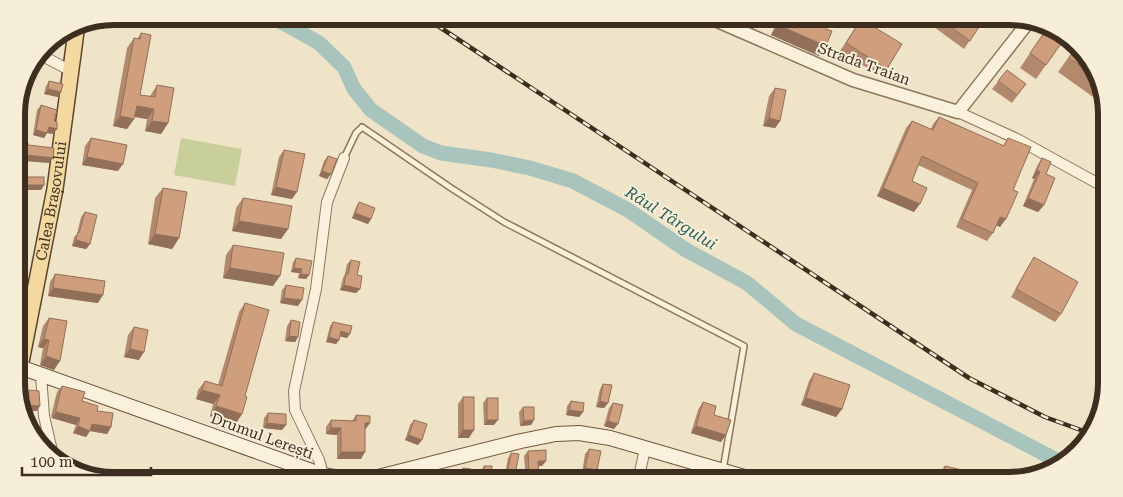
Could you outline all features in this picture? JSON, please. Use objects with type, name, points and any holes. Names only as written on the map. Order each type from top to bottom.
[{"type":"main road","name":"Calea Brașovului","points":[[25,325],[42,257],[55,189],[76,34]]},
{"type":"main road","name":"Drumul Lerești","points":[[25,371],[41,374],[314,472]]},
{"type":"main road","name":"Drumul Lerești","points":[[398,472],[565,432],[610,438],[726,472]]},
{"type":"street","name":"Strada Traian","points":[[726,25],[853,80],[958,112],[1017,139],[1098,184]]},
{"type":"street","points":[[958,112],[1025,27]]},
{"type":"street","points":[[45,57],[71,71]]},
{"type":"street","points":[[320,472],[319,460],[295,410],[294,391],[316,288],[327,202],[344,158]]},
{"type":"street","points":[[41,374],[44,416],[51,446]]},
{"type":"street","points":[[640,472],[645,449]]},
{"type":"lane","points":[[344,158],[356,133],[362,127],[504,222],[744,346],[723,471]]},
{"type":"green space","points":[[181,138],[242,149],[235,186],[174,175]]},
{"type":"building","points":[[778,25],[828,25],[826,29],[832,31],[826,46]]},
{"type":"building","points":[[857,25],[871,25],[902,44],[887,69],[846,43]]},
{"type":"building","points":[[948,25],[980,25],[970,41]]},
{"type":"building","points":[[141,33],[151,35],[140,95],[155,97],[157,85],[174,88],[168,123],[152,121],[154,109],[137,106],[134,119],[120,116],[134,38],[140,39]]},
{"type":"building","points":[[1044,33],[1062,42],[1046,65],[1030,53]]},
{"type":"building","points":[[1073,52],[1086,70],[1069,58]]},
{"type":"building","points":[[1007,70],[1026,84],[1017,95],[998,81]]},
{"type":"building","points":[[49,81],[63,84],[61,92],[48,89]]},
{"type":"building","points":[[775,88],[786,90],[780,121],[769,118]]},
{"type":"building","points":[[41,105],[57,110],[54,121],[57,122],[57,129],[49,127],[47,133],[36,130]]},
{"type":"building","points":[[939,117],[1004,146],[1008,138],[1031,147],[1013,190],[1018,192],[1006,219],[1000,217],[993,233],[962,219],[978,183],[922,156],[912,181],[927,188],[920,204],[883,188],[912,121],[933,130]]},
{"type":"building","points":[[91,138],[127,145],[123,164],[87,157]]},
{"type":"building","points":[[25,143],[28,143],[28,145],[54,148],[53,158],[27,155],[26,165]]},
{"type":"building","points":[[284,150],[305,154],[297,192],[276,187]]},
{"type":"building","points":[[328,156],[337,159],[331,174],[322,171]]},
{"type":"building","points":[[1042,158],[1051,162],[1046,174],[1055,178],[1044,205],[1028,198],[1040,172],[1037,170]]},
{"type":"building","points":[[25,177],[44,177],[44,185],[25,185]]},
{"type":"building","points":[[163,188],[187,192],[179,238],[155,234]]},
{"type":"building","points":[[243,198],[292,206],[288,229],[239,221]]},
{"type":"building","points":[[359,202],[375,208],[371,219],[355,213]]},
{"type":"building","points":[[85,212],[97,215],[90,244],[76,240]]},
{"type":"building","points":[[233,245],[284,253],[280,276],[230,268]]},
{"type":"building","points":[[1034,257],[1078,282],[1061,314],[1016,289]]},
{"type":"building","points":[[296,258],[312,261],[309,275],[301,274],[302,269],[294,268]]},
{"type":"building","points":[[351,260],[360,262],[357,275],[362,276],[360,289],[344,285]]},
{"type":"building","points":[[55,274],[105,281],[103,295],[53,288]]},
{"type":"building","points":[[286,285],[304,288],[302,300],[284,298]]},
{"type":"building","points":[[245,303],[269,310],[245,396],[247,397],[242,414],[216,406],[220,395],[202,390],[205,381],[222,386]]},
{"type":"building","points":[[49,318],[67,321],[60,361],[46,356],[49,340],[44,339]]},
{"type":"building","points":[[291,320],[300,322],[298,337],[289,336]]},
{"type":"building","points":[[333,322],[352,326],[350,334],[341,331],[339,340],[329,337]]},
{"type":"building","points":[[134,327],[148,330],[144,352],[130,349]]},
{"type":"building","points":[[814,373],[850,385],[842,409],[806,398]]},
{"type":"building","points":[[603,384],[612,385],[608,403],[600,401]]},
{"type":"building","points":[[62,386],[85,392],[82,401],[98,406],[97,411],[113,413],[111,427],[92,424],[90,431],[78,426],[80,418],[56,412]]},
{"type":"building","points":[[29,390],[39,391],[40,406],[28,405]]},
{"type":"building","points":[[463,397],[474,397],[474,430],[463,430]]},
{"type":"building","points":[[487,398],[498,398],[498,420],[487,420]]},
{"type":"building","points":[[571,401],[584,403],[583,412],[569,410]]},
{"type":"building","points":[[703,402],[716,406],[714,415],[731,420],[726,435],[696,426]]},
{"type":"building","points":[[613,403],[623,405],[618,424],[608,421]]},
{"type":"building","points":[[523,407],[534,407],[534,420],[524,421]]},
{"type":"building","points":[[268,413],[286,414],[286,425],[267,423]]},
{"type":"building","points":[[356,415],[370,416],[370,423],[365,423],[365,452],[341,452],[341,428],[331,428],[331,420],[356,421]]},
{"type":"building","points":[[414,420],[427,424],[422,440],[409,435]]},
{"type":"building","points":[[589,449],[601,451],[597,470],[585,468]]},
{"type":"building","points":[[546,450],[546,461],[538,461],[539,472],[529,472],[528,451]]},
{"type":"building","points":[[511,453],[519,454],[516,472],[507,472]]},
{"type":"building","points":[[484,466],[492,466],[492,472],[484,472]]},
{"type":"building","points":[[945,466],[966,471],[966,472],[944,472]]},
{"type":"building","points":[[463,468],[471,469],[470,472],[462,472]]},
{"type":"waterway","name":"Râul Târgului","points":[[287,25],[319,43],[344,67],[354,89],[371,110],[423,146],[441,153],[530,168],[573,181],[628,210],[686,250],[747,283],[796,324],[1055,459]]},
{"type":"railway","points":[[437,25],[969,378],[1045,417],[1084,431]]}]
